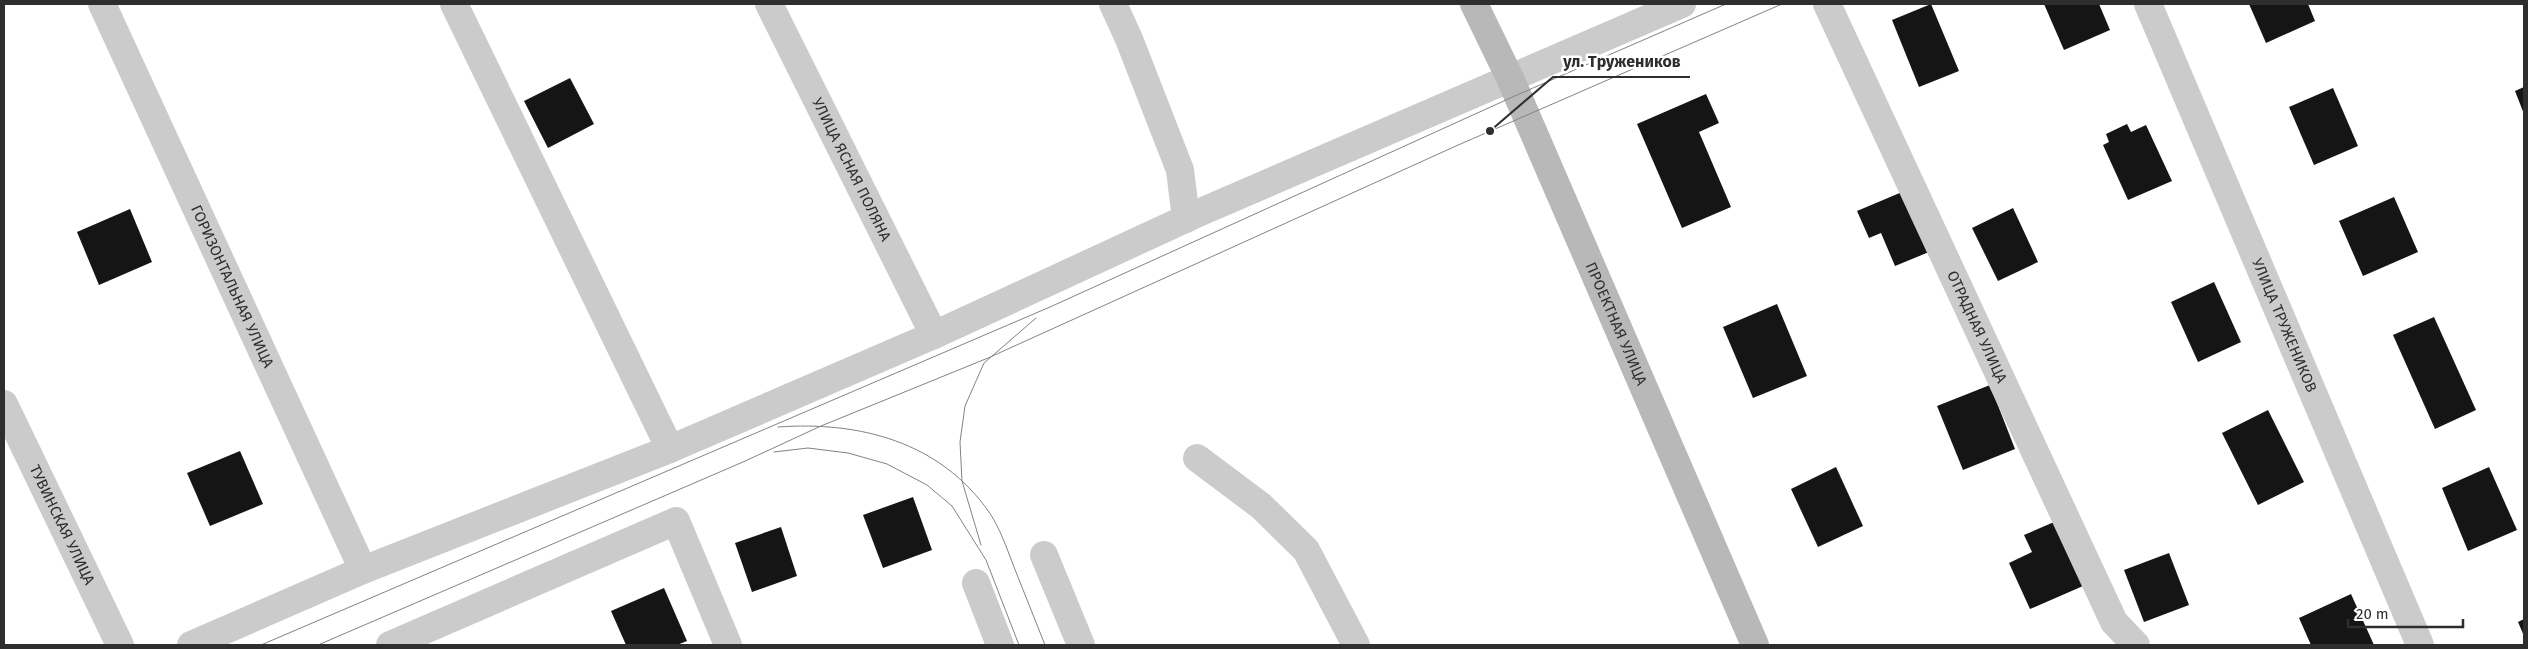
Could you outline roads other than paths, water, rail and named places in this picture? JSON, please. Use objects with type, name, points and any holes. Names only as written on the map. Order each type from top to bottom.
[{"type":"main road","name":"ПРОЕКТНАЯ УЛИЦА","points":[[1474,4],[1510,78],[1755,645]]},
{"type":"street","name":"ГОРИЗОНТАЛЬНАЯ УЛИЦА","points":[[102,4],[363,570]]},
{"type":"street","points":[[454,4],[670,449]]},
{"type":"street","name":"УЛИЦА ЯСНАЯ ПОЛЯНА","points":[[769,4],[934,336]]},
{"type":"street","points":[[1113,4],[1129,39],[1180,170],[1186,219]]},
{"type":"street","points":[[191,645],[363,570],[670,449],[934,336],[1186,219],[1682,4]]},
{"type":"street","name":"ОТРАДНАЯ УЛИЦА","points":[[1826,4],[2114,622],[2136,645]]},
{"type":"street","name":"УЛИЦА ТРУЖЕНИКОВ","points":[[2148,4],[2420,645]]},
{"type":"street","name":"ТУВИНСКАЯ УЛИЦА","points":[[4,404],[120,645]]},
{"type":"street","points":[[1197,458],[1261,506],[1306,550],[1356,645]]},
{"type":"street","points":[[392,645],[676,521],[728,645]]},
{"type":"street","points":[[1044,555],[1080,645]]},
{"type":"street","points":[[976,583],[1000,645]]},
{"type":"tram line","points":[[261,645],[1050,307],[1517,95],[1726,4]]},
{"type":"tram line","points":[[318,645],[743,462],[821,426],[988,358],[1456,146],[1782,4]]},
{"type":"tram line","points":[[981,545],[962,481],[960,442],[965,406],[984,363],[1036,318]]},
{"type":"tram line","points":[[778,427],[809,426],[839,428],[868,433],[896,441],[922,453],[947,468],[969,488],[993,518],[1045,645]]},
{"type":"tram line","points":[[774,452],[808,448],[848,453],[887,464],[927,485],[952,506],[986,560],[1019,645]]},
{"type":"place","name":"ул. Тружеников","points":[[1490,131]]}]
